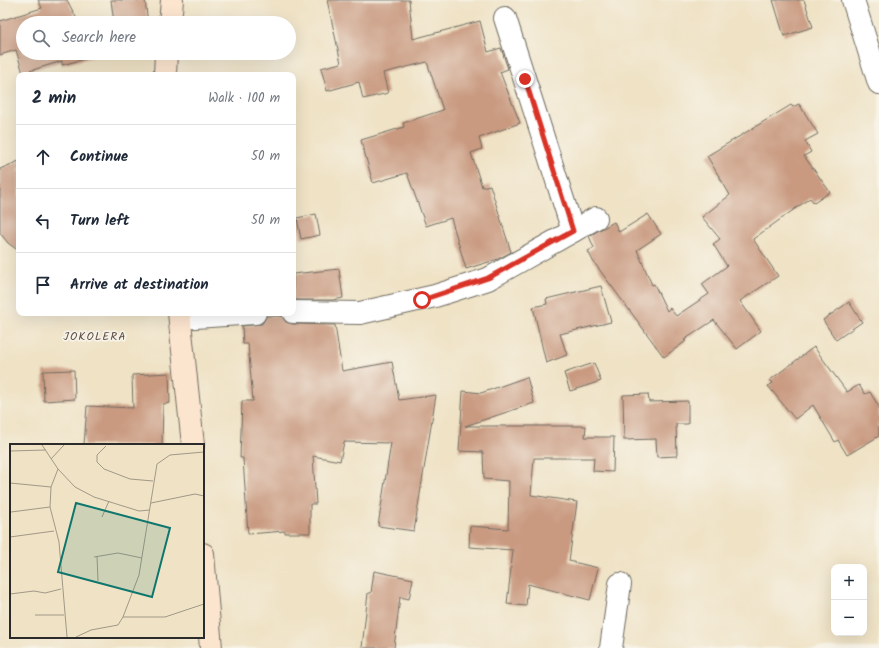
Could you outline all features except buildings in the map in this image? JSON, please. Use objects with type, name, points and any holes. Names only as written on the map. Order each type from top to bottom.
[{"type":"street","points":[[171,16],[172,0]]},
{"type":"street","points":[[853,0],[879,83]]},
{"type":"street","points":[[505,18],[573,231]]},
{"type":"street","points":[[165,72],[166,60]]},
{"type":"street","points":[[296,312],[360,313],[435,296],[488,278],[596,218]]},
{"type":"street","points":[[180,316],[193,444]]},
{"type":"street","points":[[204,566],[211,648]]},
{"type":"street","points":[[611,648],[620,584]]},
{"type":"district","name":"JOKOLERA","points":[[95,336]]},
{"type":"route","points":[[422,300],[488,278],[573,231],[525,79]]}]
